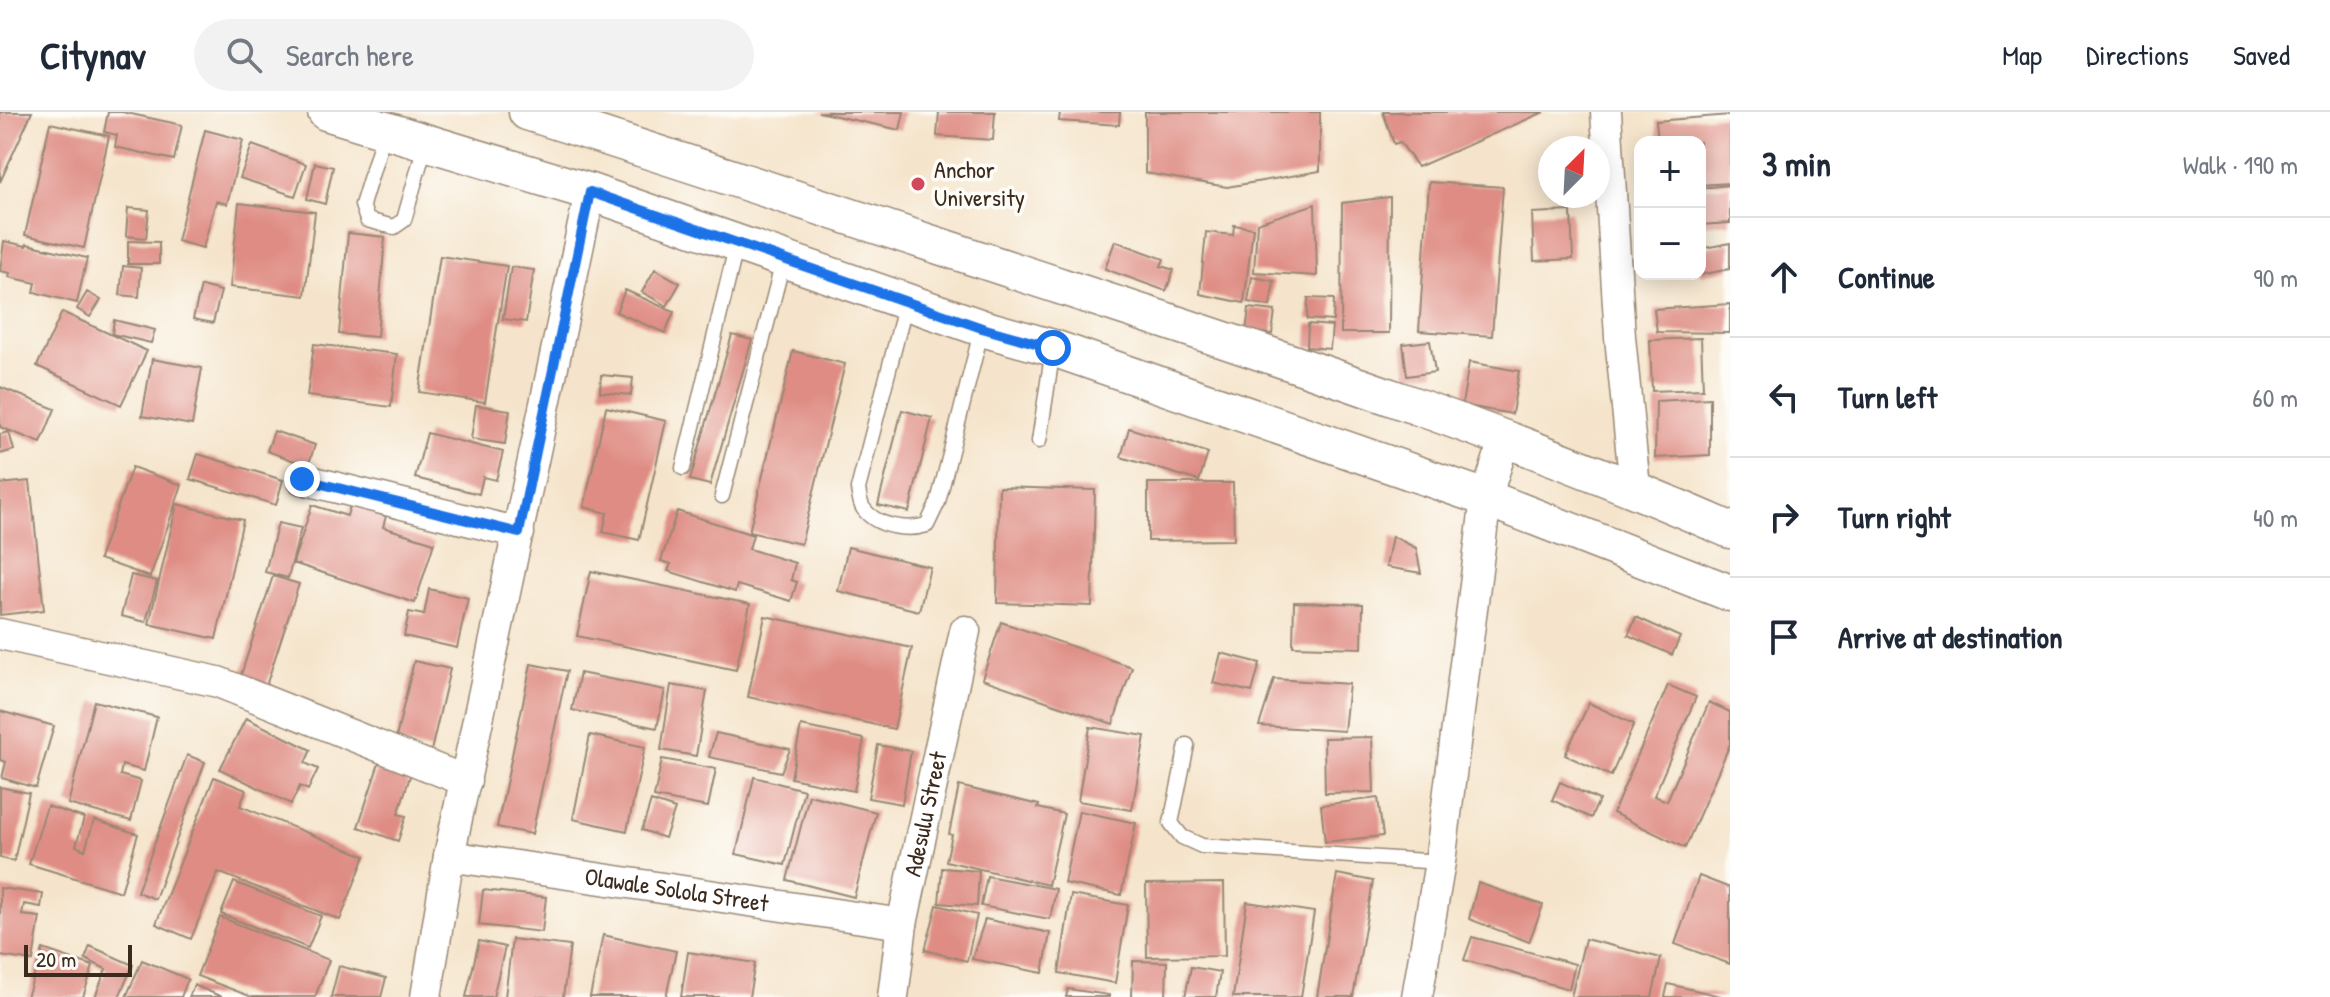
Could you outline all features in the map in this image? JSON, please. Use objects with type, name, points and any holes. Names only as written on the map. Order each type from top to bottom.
[{"type":"street","points":[[326,112],[590,192],[982,328],[1053,348],[1486,498],[1730,593]]},
{"type":"street","points":[[527,112],[1195,330],[1505,438],[1635,488],[1730,530]]},
{"type":"street","points":[[1606,112],[1620,337],[1635,488]]},
{"type":"street","points":[[426,997],[449,856],[590,192]]},
{"type":"street","points":[[1417,997],[1440,862],[1486,498],[1505,438]]},
{"type":"street","points":[[302,479],[519,533]]},
{"type":"street","name":"Adesulu Street","points":[[893,997],[902,924],[965,631]]},
{"type":"street","points":[[0,634],[218,682],[466,781]]},
{"type":"street","name":"Olawale Solola Street","points":[[449,856],[902,924]]},
{"type":"lane","points":[[385,130],[362,205],[367,220],[394,227],[404,220],[426,142]]},
{"type":"lane","points":[[683,468],[737,242]]},
{"type":"lane","points":[[722,496],[784,258]]},
{"type":"lane","points":[[906,302],[858,489],[861,506],[876,520],[910,530],[927,525],[938,502],[982,328]]},
{"type":"lane","points":[[1039,441],[1053,348]]},
{"type":"lane","points":[[1187,745],[1171,823],[1182,837],[1202,846],[1440,862]]},
{"type":"building","points":[[0,112],[32,112],[0,182]]},
{"type":"building","points":[[108,112],[122,112],[182,125],[174,160],[115,147],[117,135],[104,132]]},
{"type":"building","points":[[818,112],[904,112],[900,130]]},
{"type":"building","points":[[939,112],[995,112],[993,140],[937,136]]},
{"type":"building","points":[[1060,112],[1120,112],[1119,125],[1059,121]]},
{"type":"building","points":[[1145,112],[1320,112],[1320,171],[1227,187],[1145,173]]},
{"type":"building","points":[[1383,112],[1544,112],[1418,167],[1400,142],[1394,144]]},
{"type":"building","points":[[1730,115],[1730,183],[1706,185],[1706,136],[1657,136],[1656,121]]},
{"type":"building","points":[[50,123],[109,136],[84,248],[25,235]]},
{"type":"building","points":[[205,130],[243,140],[227,204],[216,201],[203,248],[177,241]]},
{"type":"building","points":[[252,145],[306,164],[295,196],[240,178]]},
{"type":"building","points":[[315,163],[333,167],[325,204],[307,199]]},
{"type":"building","points":[[1429,182],[1503,187],[1492,336],[1419,331]]},
{"type":"building","points":[[1730,185],[1730,223],[1706,225],[1706,187]]},
{"type":"building","points":[[1390,197],[1389,333],[1341,333],[1342,203]]},
{"type":"building","points":[[239,203],[315,212],[305,296],[230,287]]},
{"type":"building","points":[[1315,204],[1317,276],[1254,272],[1257,223]]},
{"type":"building","points":[[128,208],[149,210],[146,238],[126,236]]},
{"type":"building","points":[[1571,211],[1573,259],[1534,261],[1532,213]]},
{"type":"building","points":[[1234,225],[1253,228],[1244,303],[1200,294],[1206,232],[1233,235]]},
{"type":"building","points":[[348,233],[385,237],[377,337],[339,334]]},
{"type":"building","points":[[4,241],[87,258],[77,303],[34,292],[36,283],[9,277],[10,273],[0,271]]},
{"type":"building","points":[[128,241],[159,242],[159,264],[128,264]]},
{"type":"building","points":[[1115,241],[1164,259],[1161,266],[1174,270],[1166,291],[1105,269]]},
{"type":"building","points":[[1730,243],[1730,269],[1706,274],[1706,248]]},
{"type":"building","points":[[440,256],[507,266],[485,402],[419,392]]},
{"type":"building","points":[[123,266],[141,268],[139,297],[120,295]]},
{"type":"building","points":[[511,267],[534,270],[526,322],[503,319]]},
{"type":"building","points":[[655,269],[680,283],[667,306],[642,292]]},
{"type":"building","points":[[1252,277],[1274,281],[1270,306],[1248,302]]},
{"type":"building","points":[[201,286],[221,291],[213,323],[193,319]]},
{"type":"building","points":[[625,290],[674,312],[665,333],[616,312]]},
{"type":"building","points":[[87,292],[101,300],[90,317],[77,309]]},
{"type":"building","points":[[1308,298],[1334,299],[1333,321],[1307,319]]},
{"type":"building","points":[[1730,304],[1730,333],[1657,332],[1654,309]]},
{"type":"building","points":[[1249,308],[1275,311],[1272,334],[1246,332]]},
{"type":"building","points":[[62,312],[147,351],[121,405],[37,366]]},
{"type":"building","points":[[114,320],[155,330],[151,343],[112,334]]},
{"type":"building","points":[[1308,324],[1332,326],[1330,349],[1307,347]]},
{"type":"building","points":[[732,335],[752,340],[710,485],[690,480]]},
{"type":"building","points":[[1701,338],[1703,389],[1652,391],[1650,340]]},
{"type":"building","points":[[1430,341],[1435,372],[1407,376],[1403,344]]},
{"type":"building","points":[[314,344],[397,354],[391,407],[307,396]]},
{"type":"building","points":[[793,351],[845,364],[801,544],[749,532]]},
{"type":"building","points":[[152,359],[202,368],[192,425],[142,416]]},
{"type":"building","points":[[1469,362],[1519,371],[1512,414],[1462,405]]},
{"type":"building","points":[[601,375],[633,378],[631,395],[600,392]]},
{"type":"building","points":[[0,387],[55,409],[41,443],[0,427]]},
{"type":"building","points":[[1710,398],[1710,455],[1655,458],[1656,401]]},
{"type":"building","points":[[476,405],[510,410],[505,444],[471,439]]},
{"type":"building","points":[[606,407],[666,421],[639,540],[603,532],[607,513],[584,507]]},
{"type":"building","points":[[902,410],[932,418],[909,512],[878,505]]},
{"type":"building","points":[[1129,428],[1208,453],[1199,481],[1121,457]]},
{"type":"building","points":[[274,431],[315,445],[308,466],[267,451]]},
{"type":"building","points":[[9,432],[14,450],[0,454],[0,434]]},
{"type":"building","points":[[427,433],[503,452],[496,480],[483,477],[479,494],[415,478]]},
{"type":"building","points":[[198,454],[283,480],[276,505],[190,479]]},
{"type":"building","points":[[132,467],[182,485],[150,577],[99,559]]},
{"type":"building","points":[[30,481],[44,610],[0,615],[0,484]]},
{"type":"building","points":[[1148,483],[1233,483],[1234,540],[1148,541]]},
{"type":"building","points":[[999,487],[1095,490],[1092,606],[997,603]]},
{"type":"building","points":[[177,504],[243,520],[216,639],[149,624]]},
{"type":"building","points":[[312,505],[347,516],[350,505],[386,516],[383,527],[434,543],[415,603],[293,563]]},
{"type":"building","points":[[677,511],[753,535],[749,549],[795,563],[791,580],[797,582],[791,601],[737,585],[735,592],[668,571],[671,564],[661,561]]},
{"type":"building","points":[[278,523],[301,528],[288,578],[265,572]]},
{"type":"building","points":[[1392,536],[1416,548],[1421,573],[1386,567]]},
{"type":"building","points":[[848,547],[930,567],[919,611],[838,591]]},
{"type":"building","points":[[591,571],[750,604],[736,670],[577,636]]},
{"type":"building","points":[[131,575],[157,581],[146,622],[121,616]]},
{"type":"building","points":[[273,576],[299,584],[265,689],[239,681]]},
{"type":"building","points":[[429,589],[468,598],[457,648],[404,636],[409,612],[424,615]]},
{"type":"building","points":[[1294,602],[1363,604],[1362,648],[1293,646]]},
{"type":"building","points":[[765,616],[912,648],[894,729],[748,697]]},
{"type":"building","points":[[1636,617],[1680,637],[1672,655],[1628,635]]},
{"type":"building","points":[[1001,622],[1132,667],[1113,724],[982,679]]},
{"type":"building","points":[[1221,653],[1260,663],[1252,692],[1213,683]]},
{"type":"building","points":[[414,661],[450,669],[431,751],[395,742]]},
{"type":"building","points":[[531,664],[567,671],[532,834],[497,827]]},
{"type":"building","points":[[580,673],[665,690],[657,728],[572,710]]},
{"type":"building","points":[[1274,679],[1349,684],[1344,731],[1259,726]]},
{"type":"building","points":[[671,685],[707,691],[696,756],[661,750]]},
{"type":"building","points":[[1668,685],[1696,697],[1654,796],[1667,801],[1709,702],[1730,712],[1730,744],[1685,848],[1613,813]]},
{"type":"building","points":[[94,701],[157,717],[144,771],[122,765],[120,775],[141,781],[131,821],[68,804]]},
{"type":"building","points":[[1589,703],[1634,724],[1611,776],[1565,755]]},
{"type":"building","points":[[0,711],[54,726],[36,788],[2,778],[6,762],[0,760]]},
{"type":"building","points":[[246,718],[311,750],[305,763],[318,769],[308,790],[300,786],[291,804],[220,769]]},
{"type":"building","points":[[801,726],[864,739],[854,791],[791,778]]},
{"type":"building","points":[[1090,727],[1145,736],[1132,810],[1078,801]]},
{"type":"building","points":[[716,733],[790,749],[781,772],[709,757]]},
{"type":"building","points":[[590,735],[645,747],[627,831],[573,819]]},
{"type":"building","points":[[1372,737],[1374,792],[1325,793],[1324,738]]},
{"type":"building","points":[[878,745],[911,751],[902,804],[868,798]]},
{"type":"building","points":[[187,755],[205,762],[155,899],[137,892]]},
{"type":"building","points":[[662,759],[716,769],[708,807],[654,797]]},
{"type":"building","points":[[380,760],[412,770],[398,814],[406,816],[398,841],[358,827]]},
{"type":"building","points":[[214,777],[246,790],[240,806],[365,856],[340,920],[218,872],[191,939],[156,924]]},
{"type":"building","points":[[754,777],[804,790],[785,865],[736,854]]},
{"type":"building","points":[[1560,782],[1599,800],[1591,818],[1552,800]]},
{"type":"building","points":[[959,786],[1064,814],[1048,885],[946,861]]},
{"type":"building","points":[[0,787],[29,793],[14,861],[0,858]]},
{"type":"building","points":[[809,795],[876,812],[854,897],[787,880]]},
{"type":"building","points":[[1378,798],[1383,836],[1325,842],[1321,805]]},
{"type":"building","points":[[651,801],[675,809],[665,838],[642,830]]},
{"type":"building","points":[[47,806],[84,818],[76,846],[85,850],[94,820],[138,834],[121,892],[29,864]]},
{"type":"building","points":[[1079,811],[1136,823],[1121,895],[1064,883]]},
{"type":"building","points":[[942,868],[979,871],[977,906],[939,903]]},
{"type":"building","points":[[1337,874],[1373,881],[1353,997],[1317,997]]},
{"type":"building","points":[[987,876],[1056,889],[1050,919],[981,906]]},
{"type":"building","points":[[1699,876],[1730,888],[1730,964],[1675,944]]},
{"type":"building","points":[[234,882],[321,916],[308,948],[221,914]]},
{"type":"building","points":[[1224,883],[1225,956],[1147,957],[1146,884]]},
{"type":"building","points":[[1478,883],[1543,905],[1529,942],[1469,919]]},
{"type":"building","points":[[0,888],[43,894],[41,907],[24,904],[22,915],[40,917],[33,961],[0,956]]},
{"type":"building","points":[[483,890],[546,897],[542,932],[479,925]]},
{"type":"building","points":[[1071,895],[1128,905],[1115,983],[1059,973]]},
{"type":"building","points":[[1247,902],[1314,912],[1301,997],[1233,997]]},
{"type":"building","points":[[937,905],[977,915],[967,961],[925,950]]},
{"type":"building","points":[[220,917],[329,960],[315,997],[252,997],[197,976]]},
{"type":"building","points":[[985,919],[1050,933],[1043,973],[972,959]]},
{"type":"building","points":[[603,935],[676,951],[666,997],[590,997]]},
{"type":"building","points":[[1472,937],[1575,964],[1569,989],[1464,960]]},
{"type":"building","points":[[512,939],[570,946],[563,997],[505,997]]},
{"type":"building","points":[[1585,939],[1661,958],[1652,997],[1571,997]]},
{"type":"building","points":[[479,941],[505,947],[493,997],[466,997]]},
{"type":"building","points":[[90,946],[133,965],[119,997],[95,997],[106,969],[85,959]]},
{"type":"building","points":[[43,949],[93,966],[83,997],[27,997]]},
{"type":"building","points":[[688,952],[755,963],[749,997],[681,997]]},
{"type":"building","points":[[142,960],[188,979],[181,997],[126,997]]},
{"type":"building","points":[[1133,961],[1167,962],[1166,997],[1132,997]]},
{"type":"building","points":[[339,966],[386,978],[381,997],[331,997]]},
{"type":"building","points":[[1191,967],[1220,972],[1216,997],[1185,997]]},
{"type":"building","points":[[1668,984],[1721,996],[1721,997],[1665,997]]},
{"type":"building","points":[[194,985],[222,997],[189,997]]},
{"type":"building","points":[[1068,989],[1109,995],[1109,997],[1066,997]]},
{"type":"place","name":"Anchor University","points":[[918,184]]},
{"type":"route","points":[[302,479],[519,533],[590,192],[982,328],[1053,348]]}]
